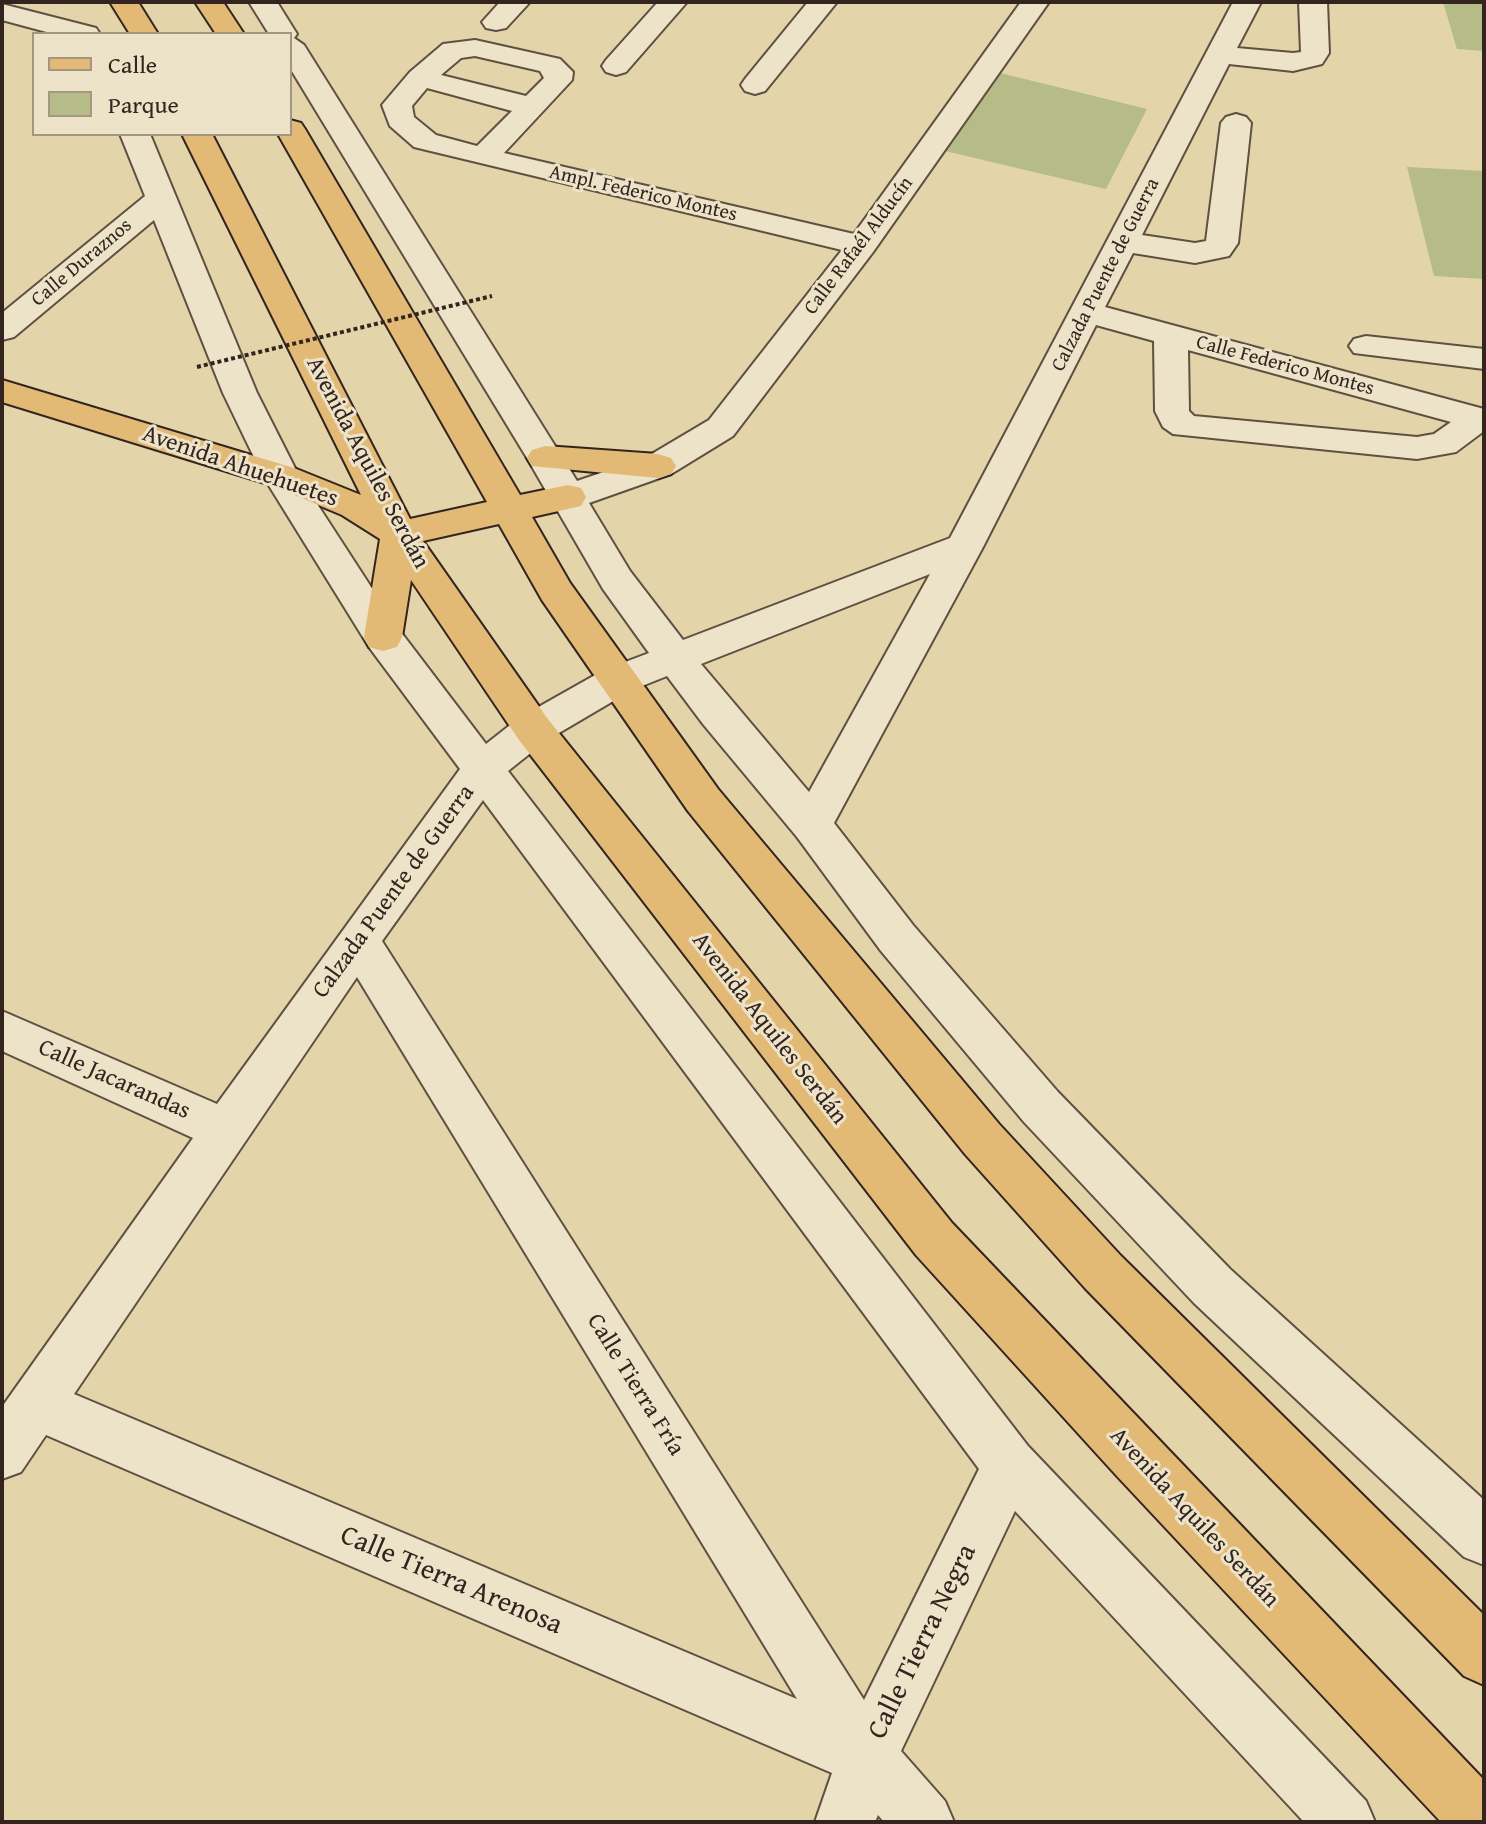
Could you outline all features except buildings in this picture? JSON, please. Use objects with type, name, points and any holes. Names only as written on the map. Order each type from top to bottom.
[{"type":"main road","points":[[124,2],[143,32]]},
{"type":"main road","points":[[209,2],[229,32]]},
{"type":"main road","points":[[292,132],[434,375],[555,591],[703,800],[982,1139],[1103,1272],[1484,1656]]},
{"type":"main road","name":"Avenida Aquiles Serdán","points":[[198,136],[399,534],[533,729],[934,1239],[1482,1822]]},
{"type":"main road","name":"Avenida Ahuehuetes","points":[[2,391],[281,476],[355,506],[399,534]]},
{"type":"main road","points":[[545,458],[658,466]]},
{"type":"main road","points":[[383,637],[399,534],[568,497]]},
{"type":"street","points":[[78,2],[88,32]]},
{"type":"street","points":[[263,2],[282,32]]},
{"type":"street","points":[[496,22],[516,2]]},
{"type":"street","points":[[616,66],[673,2]]},
{"type":"street","points":[[755,85],[823,2]]},
{"type":"street","name":"Calle Rafaél Alducín","points":[[568,497],[658,466],[721,428],[862,245],[1035,2]]},
{"type":"street","name":"Calzada Puente de Guerra","points":[[812,825],[964,547],[1247,2]]},
{"type":"street","points":[[1220,55],[1293,62],[1312,58],[1315,53],[1313,2]]},
{"type":"street","points":[[2,12],[81,32]]},
{"type":"street","points":[[420,78],[445,54],[464,47],[550,65],[559,72],[558,80],[483,157]]},
{"type":"street","points":[[292,48],[545,458],[616,580],[717,714],[812,825],[897,938],[1041,1107],[1212,1286],[1484,1537]]},
{"type":"street","points":[[420,78],[532,107]]},
{"type":"street","name":"Ampl. Federico Montes","points":[[420,78],[397,105],[396,113],[425,141],[862,245]]},
{"type":"street","points":[[1123,242],[1195,253],[1218,249],[1222,243],[1236,123]]},
{"type":"street","points":[[136,136],[240,393],[281,476],[332,561],[383,637],[1009,1465],[1345,1822]]},
{"type":"street","name":"Calle Duraznos","points":[[2,330],[163,197]]},
{"type":"street","name":"Calle Federico Montes","points":[[1087,312],[1479,419]]},
{"type":"street","points":[[1171,335],[1172,411],[1175,419],[1185,426],[1417,448],[1443,444],[1479,419]]},
{"type":"street","points":[[1366,346],[1484,359]]},
{"type":"street","name":"Calzada Puente de Guerra","points":[[2,1453],[358,940],[484,768],[533,729],[618,680],[964,547]]},
{"type":"street","name":"Calle Tierra Fría","points":[[358,940],[867,1758],[924,1822]]},
{"type":"street","name":"Calle Jacarandas","points":[[2,1030],[225,1130]]},
{"type":"street","name":"Calle Tierra Arenosa","points":[[36,1404],[867,1758]]},
{"type":"street","name":"Calle Tierra Negra","points":[[845,1822],[867,1758],[1009,1465]]},
{"type":"path","points":[[197,367],[492,296]]},
{"type":"green space","points":[[1443,2],[1484,2],[1484,51],[1457,49]]},
{"type":"green space","points":[[988,70],[1147,109],[1106,189],[928,147]]},
{"type":"green space","points":[[1407,167],[1484,171],[1484,279],[1434,276]]}]
